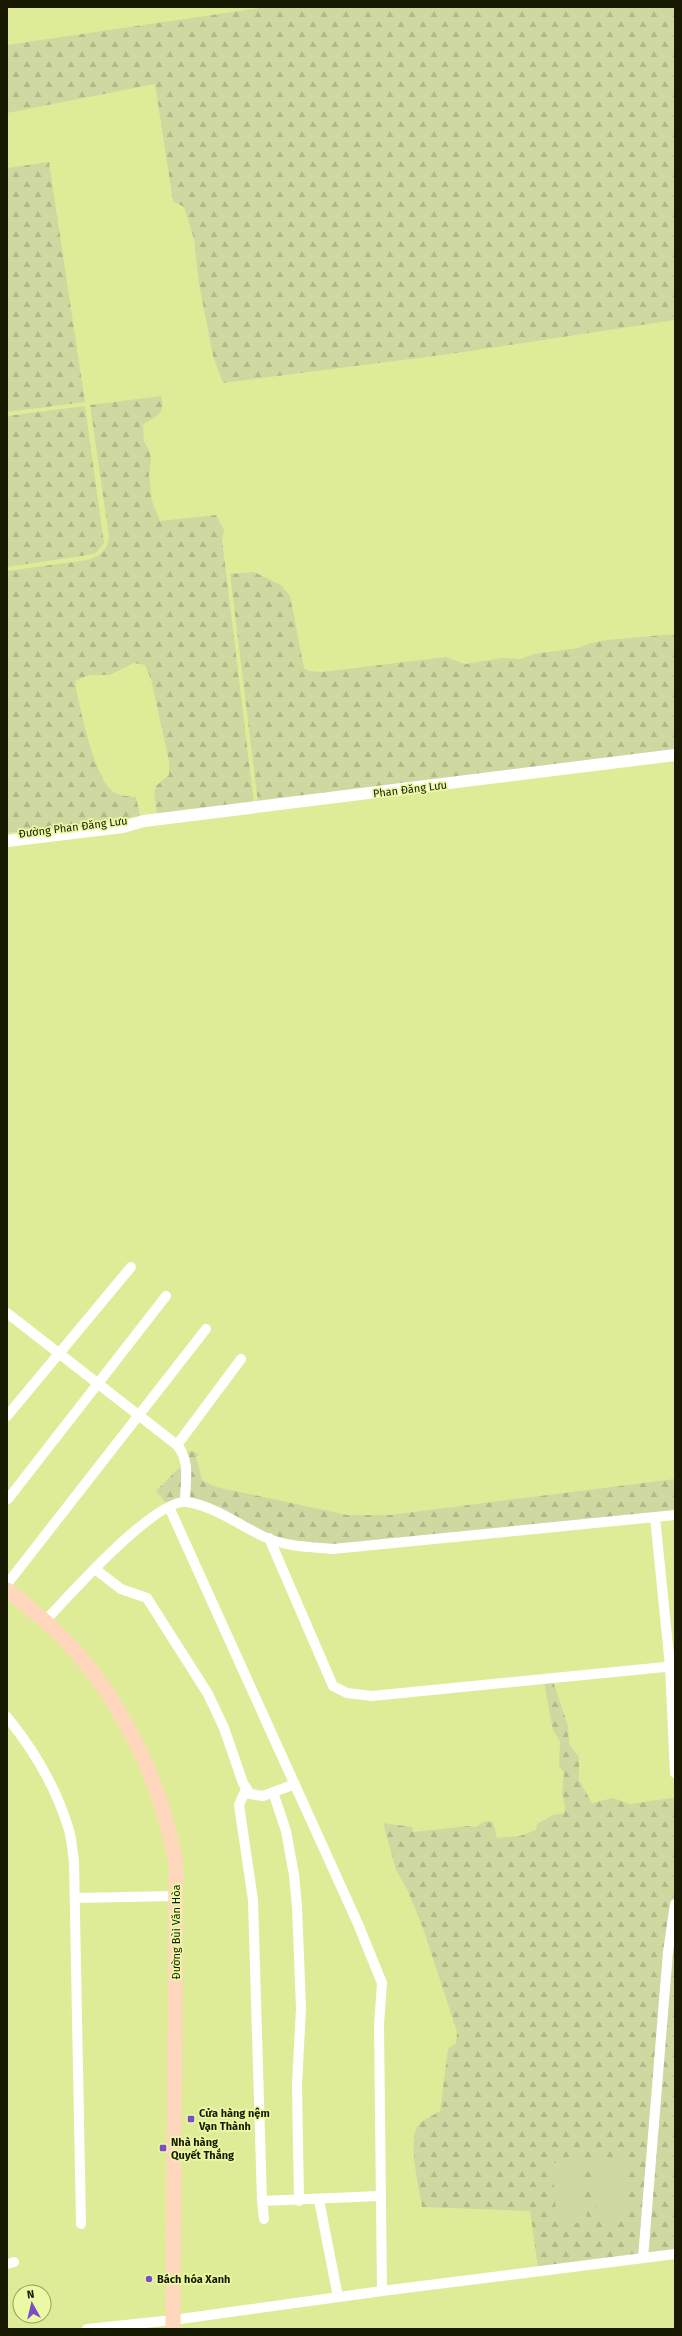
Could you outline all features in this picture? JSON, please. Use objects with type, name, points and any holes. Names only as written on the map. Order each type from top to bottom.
[{"type":"main road","name":"Đường Bùi Văn Hòa","points":[[8,1591],[45,1621],[67,1642],[99,1682],[142,1756],[171,1833],[176,1865],[173,2325]]},
{"type":"street","name":"Phan Đăng Lưu","points":[[144,821],[675,755]]},
{"type":"street","name":"Đường Phan Đăng Lưu","points":[[7,835],[131,820],[144,821]]},
{"type":"street","name":"Đường Phan Đăng Lưu","points":[[7,841],[123,827],[144,821]]},
{"type":"street","points":[[7,1416],[131,1267]]},
{"type":"street","points":[[8,1499],[166,1296]]},
{"type":"street","points":[[7,1313],[97,1385],[177,1445],[184,1453],[186,1461],[186,1502]]},
{"type":"street","points":[[8,1591],[206,1329]]},
{"type":"street","points":[[177,1445],[241,1359]]},
{"type":"street","points":[[45,1621],[138,1527],[169,1507],[186,1502],[202,1506],[269,1538],[291,1545],[333,1549],[675,1515]]},
{"type":"street","points":[[169,1507],[358,1924],[382,1983],[379,2025],[379,2196],[382,2291]]},
{"type":"street","points":[[655,1517],[672,1666],[675,1773]]},
{"type":"street","points":[[269,1538],[333,1686],[346,1693],[372,1696],[672,1666]]},
{"type":"street","points":[[95,1570],[121,1589],[147,1598],[208,1694],[224,1728],[246,1789],[250,1794],[263,1796],[295,1784]]},
{"type":"street","points":[[7,1717],[38,1761],[68,1828],[74,1861],[76,1898],[81,2224]]},
{"type":"street","points":[[246,1789],[239,1805],[253,1900],[262,2201],[264,2219]]},
{"type":"street","points":[[273,1792],[286,1831],[294,1875],[297,1907],[301,2008],[297,2085],[298,2201]]},
{"type":"street","points":[[76,1898],[176,1896]]},
{"type":"street","points":[[642,2258],[668,1952],[675,1904]]},
{"type":"street","points":[[262,2201],[298,2201],[379,2196]]},
{"type":"street","points":[[319,2200],[338,2297]]},
{"type":"street","points":[[87,2329],[173,2325],[338,2297],[675,2254]]},
{"type":"green space","points":[[266,7],[675,7],[675,320],[457,353],[223,383],[213,356],[199,284],[194,239],[184,207],[173,201],[155,84],[7,113],[7,45]]},
{"type":"green space","points":[[49,162],[85,402],[7,412],[7,168]]},
{"type":"green space","points":[[161,396],[162,407],[159,414],[143,424],[144,442],[149,450],[151,459],[149,475],[152,501],[160,521],[216,515],[224,530],[222,539],[254,803],[157,814],[154,794],[156,786],[169,775],[169,761],[151,679],[145,665],[134,663],[110,675],[89,675],[75,681],[88,738],[98,768],[110,789],[115,793],[136,797],[140,816],[7,833],[7,571],[87,560],[96,557],[105,549],[109,537],[90,405]]},
{"type":"green space","points":[[85,406],[104,543],[96,553],[88,555],[7,567],[7,416]]},
{"type":"green space","points":[[254,572],[281,585],[290,596],[304,668],[309,671],[321,672],[446,657],[465,664],[502,658],[520,659],[534,654],[578,648],[591,643],[607,640],[675,634],[675,750],[258,803],[230,574]]},
{"type":"green space","points":[[192,1451],[199,1454],[196,1457],[202,1480],[216,1487],[347,1515],[390,1515],[675,1479],[675,1512],[332,1546],[291,1541],[270,1535],[203,1503],[167,1504],[156,1491],[177,1470],[190,1463],[187,1452]]},
{"type":"green space","points":[[553,1681],[568,1726],[569,1744],[579,1757],[579,1780],[592,1803],[613,1798],[630,1804],[671,1798],[675,1799],[675,2251],[538,2268],[530,2211],[422,2207],[414,2155],[415,2135],[417,2127],[421,2122],[440,2111],[448,2049],[456,2043],[457,2032],[423,1928],[407,1889],[396,1870],[383,1823],[412,1827],[413,1832],[468,1826],[476,1827],[485,1821],[493,1822],[497,1838],[520,1836],[536,1830],[537,1824],[553,1815],[564,1813],[565,1806],[562,1793],[564,1773],[559,1766],[560,1742],[553,1730],[544,1682]]},
{"type":"green space","points":[[623,2157],[628,2218],[598,2221],[593,2160]]},
{"type":"green space","points":[[582,2161],[587,2222],[557,2225],[552,2163]]},
{"type":"place","name":"Cửa hàng nệm Vạn Thành","points":[[191,2119]]},
{"type":"place","name":"Nhà hàng Quyết Thắng","points":[[163,2148]]},
{"type":"place","name":"Bách hóa Xanh","points":[[149,2279]]}]
